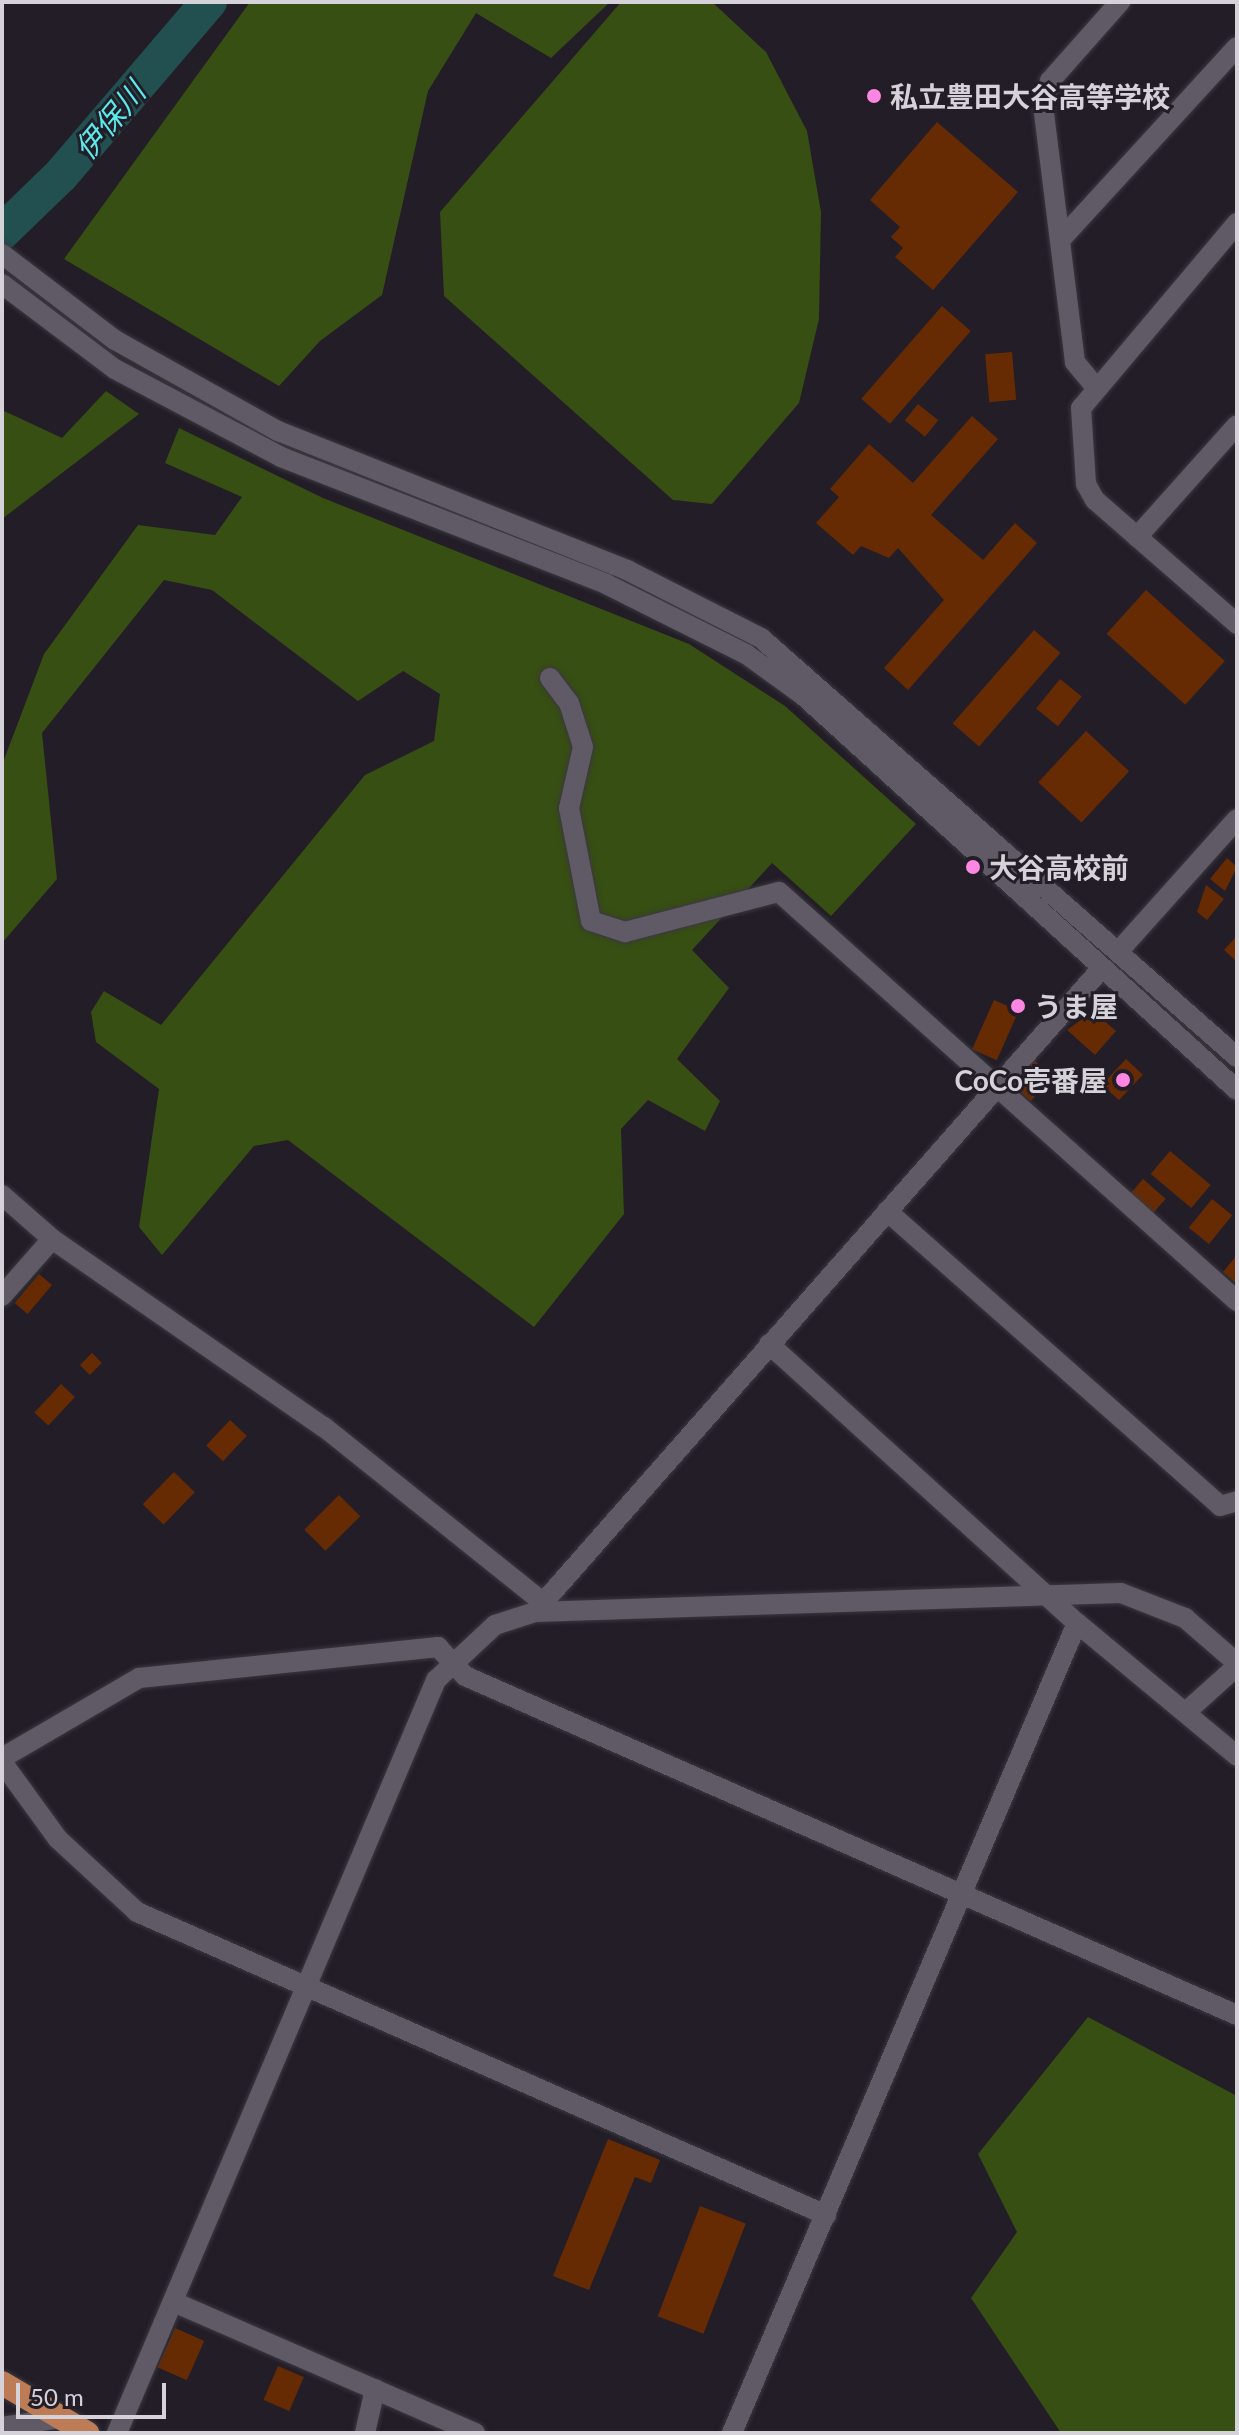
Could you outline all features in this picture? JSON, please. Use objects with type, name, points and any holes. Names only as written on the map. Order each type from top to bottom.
[{"type":"highway","points":[[2,2383],[87,2433]]},
{"type":"street","points":[[1094,385],[1075,362],[1044,92],[1120,2]]},
{"type":"street","points":[[1062,238],[1237,47]]},
{"type":"street","points":[[1236,621],[1137,537],[1086,484],[1081,408],[1094,385],[1237,223]]},
{"type":"street","points":[[2,254],[41,287],[167,372],[278,431],[627,570],[761,638],[1237,1057]]},
{"type":"street","points":[[2,284],[115,369],[281,457],[606,584],[746,654],[804,696],[1237,1090]]},
{"type":"street","points":[[1137,537],[1237,425]]},
{"type":"street","points":[[550,678],[569,703],[583,747],[569,808],[591,921],[625,932],[779,892],[1237,1301]]},
{"type":"street","points":[[1118,952],[1233,831]]},
{"type":"street","points":[[538,1606],[1102,968]]},
{"type":"street","points":[[2,1195],[52,1239],[314,1419],[538,1606]]},
{"type":"street","points":[[887,1211],[1220,1506],[1237,1501]]},
{"type":"street","points":[[2,1296],[52,1239]]},
{"type":"street","points":[[769,1344],[1077,1623],[1237,1756]]},
{"type":"street","points":[[117,2433],[176,2303],[436,1680],[453,1659],[495,1625],[538,1606],[1046,1595],[1139,1597],[1185,1618],[1237,1664],[1186,1712]]},
{"type":"street","points":[[732,2433],[958,1896],[1077,1623]]},
{"type":"street","points":[[826,2215],[137,1912],[58,1839],[2,1760],[139,1678],[438,1647],[453,1659],[465,1676],[958,1896],[1237,2015]]},
{"type":"street","points":[[176,2303],[475,2433]]},
{"type":"street","points":[[365,2433],[375,2389]]},
{"type":"street","points":[[2,2427],[61,2418]]},
{"type":"green space","points":[[250,2],[610,2],[551,58],[476,13],[428,91],[382,295],[320,341],[279,386],[64,259]]},
{"type":"green space","points":[[621,2],[712,2],[766,52],[807,131],[821,212],[819,319],[799,403],[712,504],[673,500],[444,296],[440,212]]},
{"type":"green space","points":[[106,391],[139,414],[2,519],[2,410],[62,438]]},
{"type":"green space","points":[[179,428],[323,498],[689,644],[785,706],[916,824],[831,916],[772,863],[692,950],[729,988],[677,1059],[720,1101],[705,1131],[648,1100],[621,1129],[624,1214],[534,1327],[288,1140],[254,1146],[162,1255],[139,1227],[159,1089],[96,1042],[91,1012],[104,991],[161,1025],[365,775],[434,741],[440,694],[403,671],[358,701],[212,590],[164,580],[42,733],[57,879],[2,943],[2,765],[44,654],[138,525],[215,535],[242,497],[165,463]]},
{"type":"green space","points":[[1088,2017],[1237,2096],[1237,2433],[1061,2433],[971,2298],[1017,2232],[978,2154]]},
{"type":"building","points":[[937,122],[1018,192],[933,290],[895,257],[903,248],[891,237],[900,227],[870,200]]},
{"type":"building","points":[[942,306],[971,331],[890,424],[861,399]]},
{"type":"building","points":[[1012,352],[1016,400],[989,402],[985,354]]},
{"type":"building","points":[[918,404],[938,420],[925,437],[905,420]]},
{"type":"building","points":[[972,416],[998,439],[931,515],[983,560],[1015,523],[1037,543],[908,690],[884,668],[944,600],[898,548],[889,558],[861,546],[853,555],[816,523],[839,497],[830,489],[869,444],[913,483]]},
{"type":"building","points":[[1146,590],[1225,661],[1185,705],[1107,634]]},
{"type":"building","points":[[1034,630],[1060,653],[979,747],[953,724]]},
{"type":"building","points":[[1060,679],[1082,697],[1058,726],[1036,709]]},
{"type":"building","points":[[1086,731],[1129,771],[1081,822],[1038,782]]},
{"type":"building","points":[[1227,858],[1237,867],[1225,891],[1210,879]]},
{"type":"building","points":[[1206,885],[1224,899],[1207,920],[1197,912]]},
{"type":"building","points":[[1237,936],[1237,962],[1224,950]]},
{"type":"building","points":[[994,1000],[1019,1011],[997,1060],[972,1049]]},
{"type":"building","points":[[1093,1011],[1116,1031],[1095,1055],[1067,1030]]},
{"type":"building","name":"CoCo壱番屋","points":[[1126,1059],[1143,1075],[1119,1100],[1102,1085]]},
{"type":"building","points":[[1034,1060],[1053,1077],[1030,1101],[1012,1085]]},
{"type":"building","points":[[1170,1151],[1211,1185],[1191,1208],[1151,1174]]},
{"type":"building","points":[[1143,1179],[1166,1199],[1152,1215],[1129,1195]]},
{"type":"building","points":[[1212,1199],[1232,1215],[1209,1244],[1189,1228]]},
{"type":"building","points":[[1237,1255],[1237,1284],[1223,1272]]},
{"type":"building","points":[[39,1274],[52,1285],[28,1314],[15,1303]]},
{"type":"building","points":[[92,1353],[102,1363],[90,1375],[80,1365]]},
{"type":"building","points":[[61,1384],[75,1397],[48,1425],[34,1413]]},
{"type":"building","points":[[230,1420],[247,1436],[223,1461],[206,1446]]},
{"type":"building","points":[[174,1472],[195,1492],[164,1525],[143,1504]]},
{"type":"building","points":[[339,1495],[360,1516],[326,1551],[304,1530]]},
{"type":"building","points":[[608,2139],[660,2160],[651,2183],[635,2177],[589,2290],[553,2276]]},
{"type":"building","points":[[700,2206],[746,2224],[703,2334],[658,2316]]},
{"type":"building","points":[[175,2328],[204,2341],[187,2380],[158,2367]]},
{"type":"building","points":[[278,2366],[304,2377],[289,2411],[264,2400]]},
{"type":"waterway","name":"伊保川","points":[[2,232],[61,175],[209,2]]},
{"type":"place","name":"私立豊田大谷高等学校","points":[[874,96]]},
{"type":"place","name":"大谷高校前","points":[[973,867]]},
{"type":"place","name":"うま屋","points":[[1018,1006]]},
{"type":"place","name":"CoCo壱番屋","points":[[1123,1080]]}]
